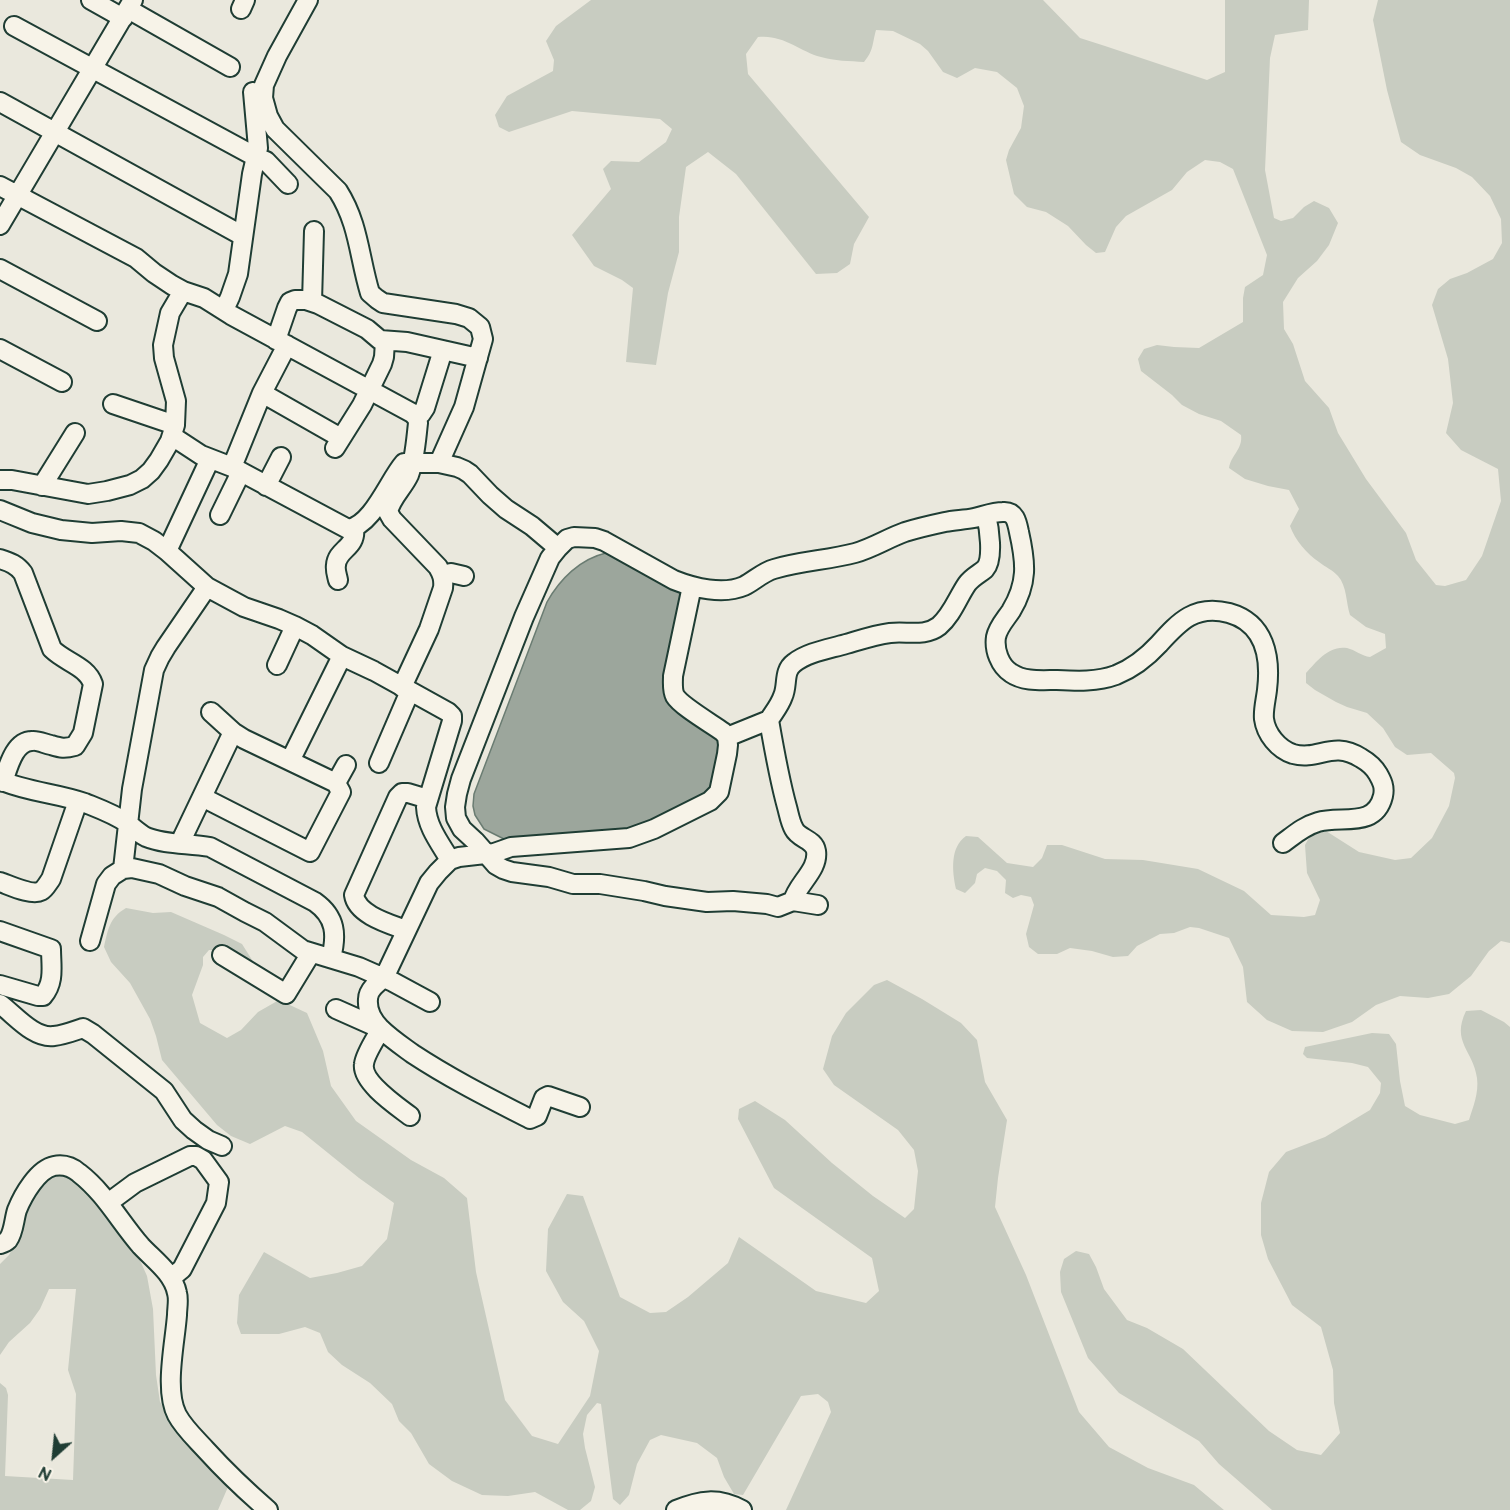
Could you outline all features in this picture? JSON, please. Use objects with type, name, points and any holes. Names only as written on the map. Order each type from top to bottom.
[{"type":"street","points":[[91,0],[128,9],[230,67]]},
{"type":"street","points":[[224,310],[238,274],[252,174],[258,148],[253,89],[256,75],[291,7],[297,0]]},
{"type":"street","points":[[308,0],[264,84],[263,98],[268,116],[275,129],[338,191],[345,202],[357,236],[370,293],[383,303],[470,318],[480,327],[482,333],[483,339],[464,407],[439,463]]},
{"type":"street","points":[[0,225],[128,9]]},
{"type":"street","points":[[14,26],[266,161],[288,184]]},
{"type":"street","points":[[0,102],[243,236]]},
{"type":"street","points":[[0,186],[136,258],[154,273],[183,291],[204,298],[412,413],[417,418],[410,472],[388,512],[438,567],[444,581],[380,763]]},
{"type":"street","points":[[312,302],[314,231]]},
{"type":"street","points":[[0,269],[97,321]]},
{"type":"street","points":[[0,480],[12,480],[88,494],[130,485],[151,471],[174,431],[176,401],[164,358],[163,345],[170,313],[183,291]]},
{"type":"street","points":[[220,514],[281,342],[286,308],[290,302],[295,300],[312,302],[367,329],[380,340],[407,342],[478,358]]},
{"type":"street","points":[[262,393],[338,443],[362,405],[382,364],[385,341]]},
{"type":"street","points":[[0,349],[62,382]]},
{"type":"street","points":[[417,418],[425,408],[443,350]]},
{"type":"street","points":[[113,404],[174,431],[190,448],[237,470],[348,529],[354,528],[364,520],[404,463],[439,463],[457,467],[470,474],[506,509],[532,526],[558,548]]},
{"type":"street","points":[[42,486],[75,433]]},
{"type":"street","points":[[266,486],[280,457]]},
{"type":"street","points":[[167,551],[210,459]]},
{"type":"street","points":[[0,510],[32,523],[61,530],[139,533],[167,551],[207,588],[244,607],[295,626],[342,656],[448,712],[452,716],[452,721],[426,807],[427,819],[450,860]]},
{"type":"street","points":[[818,905],[793,901],[778,907],[733,901],[707,902],[600,884],[573,884],[549,877],[512,872],[496,865],[462,829],[456,818],[456,794],[524,617],[550,558],[567,540],[574,537],[595,538],[675,580],[692,586],[719,590],[744,586],[771,569],[865,550],[901,533],[946,522],[1007,512],[1017,521],[1025,557],[1018,598],[1000,626],[996,639],[1001,663],[1007,671],[1025,679],[1081,681],[1117,675],[1147,656],[1182,620],[1195,613],[1208,611],[1234,615],[1252,627],[1264,645],[1269,670],[1264,717],[1273,740],[1287,752],[1306,756],[1332,750],[1344,750],[1365,760],[1376,769],[1383,783],[1384,792],[1376,810],[1354,820],[1324,820],[1313,823],[1283,843]]},
{"type":"street","points":[[727,738],[769,720],[787,686],[788,669],[802,658],[878,635],[928,632],[938,627],[946,620],[969,582],[989,563],[989,527],[986,515]]},
{"type":"street","points":[[338,580],[336,561],[356,536],[354,528]]},
{"type":"street","points":[[0,559],[19,567],[23,573],[52,649],[86,671],[91,676],[93,684],[83,733],[75,746],[65,749],[33,740],[27,742],[20,746],[14,754],[2,781],[12,786],[78,801],[111,813],[138,832],[156,840],[210,847],[322,907],[334,929],[335,945],[332,958]]},
{"type":"street","points":[[442,575],[451,573],[464,576]]},
{"type":"street","points":[[580,1107],[548,1096],[544,1098],[537,1116],[530,1119],[450,1077],[395,1041],[375,1022],[370,1012],[368,999],[372,988],[384,978],[429,883],[450,860],[459,856],[485,854],[519,846],[629,838],[654,829],[710,801],[718,792],[722,782],[727,738],[723,732],[682,703],[675,696],[673,687],[673,676],[692,586]]},
{"type":"street","points":[[123,869],[132,789],[154,670],[166,647],[207,588]]},
{"type":"street","points":[[278,665],[295,626]]},
{"type":"street","points":[[290,761],[342,656]]},
{"type":"street","points":[[202,797],[310,852],[341,792],[336,783],[233,732],[211,712]]},
{"type":"street","points":[[769,720],[784,796],[793,827],[797,833],[813,843],[816,850],[811,870],[793,901]]},
{"type":"street","points":[[180,843],[233,732]]},
{"type":"street","points":[[336,783],[346,765]]},
{"type":"street","points":[[406,930],[368,914],[360,907],[354,896],[398,797],[402,793],[408,793],[428,799]]},
{"type":"street","points":[[0,882],[34,893],[46,886],[51,879],[78,801]]},
{"type":"street","points":[[90,941],[106,884],[112,876],[123,869],[132,868],[159,874],[218,897],[265,922],[296,946],[384,978],[430,1002]]},
{"type":"street","points":[[0,932],[51,949],[52,978],[43,996],[0,985]]},
{"type":"street","points":[[222,955],[286,994],[311,953]]},
{"type":"street","points":[[0,1004],[31,1029],[46,1036],[83,1028],[93,1034],[164,1091],[183,1120],[194,1130],[208,1140],[225,1144],[211,1170]]},
{"type":"street","points":[[336,1009],[381,1029]]},
{"type":"street","points":[[381,1029],[364,1062],[364,1071],[373,1085],[410,1116]]},
{"type":"street","points":[[108,1203],[135,1183],[190,1156],[203,1160],[219,1182],[216,1203],[182,1269],[171,1278]]},
{"type":"street","points":[[0,1244],[7,1241],[17,1209],[25,1193],[41,1173],[52,1166],[63,1165],[80,1173],[171,1278],[177,1290],[171,1371],[172,1398],[176,1413],[197,1441],[233,1480],[268,1510]]},
{"type":"street","points":[[676,1510],[704,1501],[722,1502],[741,1510]]},
{"type":"shaded area","points":[[591,0],[1043,0],[1080,38],[1207,80],[1225,72],[1225,0],[1309,0],[1308,30],[1275,35],[1270,58],[1265,170],[1274,218],[1281,221],[1293,218],[1314,201],[1329,208],[1338,223],[1329,245],[1317,261],[1298,278],[1283,302],[1284,329],[1293,344],[1305,381],[1329,408],[1338,433],[1366,479],[1406,533],[1416,560],[1436,585],[1445,586],[1466,580],[1482,556],[1501,501],[1498,469],[1461,450],[1446,433],[1453,403],[1448,359],[1432,305],[1438,289],[1450,279],[1493,259],[1502,243],[1501,219],[1490,196],[1472,177],[1456,168],[1420,155],[1401,142],[1387,90],[1373,20],[1378,0],[1510,0],[1510,943],[1501,941],[1489,951],[1471,976],[1449,994],[1428,998],[1400,996],[1376,1005],[1352,1022],[1323,1032],[1292,1031],[1267,1020],[1247,1002],[1243,967],[1229,938],[1190,927],[1174,933],[1160,934],[1137,946],[1128,956],[1113,957],[1070,948],[1057,954],[1038,954],[1029,947],[1026,934],[1034,905],[1031,897],[1021,895],[1013,898],[1005,893],[1006,880],[997,871],[985,868],[977,874],[975,883],[965,893],[956,889],[953,867],[955,853],[957,846],[966,836],[978,837],[1007,863],[1033,867],[1042,858],[1047,845],[1062,845],[1105,859],[1143,860],[1198,869],[1244,891],[1271,915],[1304,917],[1315,915],[1320,900],[1307,873],[1305,845],[1310,836],[1326,831],[1359,852],[1395,860],[1411,858],[1432,838],[1449,806],[1454,773],[1431,753],[1407,755],[1395,747],[1383,728],[1367,713],[1336,702],[1306,683],[1306,673],[1329,651],[1347,648],[1370,657],[1386,648],[1385,634],[1366,627],[1350,615],[1341,580],[1334,572],[1310,555],[1298,541],[1290,526],[1299,509],[1289,490],[1245,479],[1229,468],[1240,444],[1241,435],[1221,421],[1199,414],[1182,405],[1141,371],[1138,359],[1144,349],[1157,345],[1199,348],[1243,322],[1245,287],[1263,275],[1267,255],[1233,169],[1220,162],[1205,160],[1187,172],[1172,190],[1126,216],[1116,227],[1105,252],[1096,253],[1068,226],[1046,212],[1027,207],[1014,194],[1006,160],[1021,128],[1024,106],[1017,88],[997,72],[975,68],[957,78],[943,72],[920,44],[893,31],[876,30],[871,50],[864,62],[826,58],[783,40],[758,37],[746,54],[748,74],[869,217],[854,244],[850,264],[837,273],[816,274],[736,174],[708,152],[686,167],[679,217],[679,252],[668,293],[656,365],[626,362],[633,288],[594,266],[572,235],[611,189],[603,169],[611,161],[639,162],[666,142],[672,129],[660,119],[572,111],[509,132],[499,127],[495,115],[507,96],[553,71],[554,60],[546,41],[556,26]]},
{"type":"shaded area","points":[[606,553],[613,553],[682,594],[666,680],[716,735],[722,750],[712,787],[702,799],[629,830],[508,841],[484,829],[475,815],[474,794],[547,602],[558,585],[579,565]]},
{"type":"shaded area","points":[[126,908],[153,913],[171,912],[242,944],[254,963],[250,966],[220,951],[209,950],[203,957],[203,965],[192,995],[200,1023],[227,1038],[241,1030],[258,1012],[279,1000],[307,1013],[323,1051],[331,1086],[356,1121],[411,1160],[444,1178],[467,1198],[476,1272],[505,1400],[532,1436],[558,1444],[590,1396],[599,1351],[584,1321],[563,1302],[546,1271],[548,1229],[567,1194],[583,1196],[620,1297],[650,1313],[666,1312],[688,1297],[728,1263],[739,1237],[816,1291],[866,1303],[879,1291],[872,1258],[774,1188],[738,1119],[739,1109],[755,1101],[785,1120],[832,1163],[905,1218],[914,1209],[918,1171],[914,1150],[898,1130],[834,1085],[823,1069],[832,1036],[846,1013],[874,985],[887,980],[922,999],[961,1023],[977,1040],[985,1082],[1007,1120],[995,1207],[1026,1275],[1079,1412],[1109,1447],[1148,1468],[1194,1485],[1224,1510],[786,1510],[831,1412],[828,1402],[818,1394],[801,1396],[743,1495],[734,1494],[717,1458],[697,1443],[661,1435],[650,1440],[637,1464],[629,1495],[620,1505],[613,1499],[601,1404],[597,1403],[587,1415],[583,1434],[595,1487],[591,1501],[580,1510],[568,1510],[535,1492],[508,1496],[482,1495],[452,1481],[429,1464],[411,1433],[399,1421],[392,1404],[370,1383],[342,1365],[328,1352],[320,1333],[305,1327],[279,1334],[241,1334],[237,1323],[239,1295],[264,1252],[310,1278],[362,1266],[387,1239],[394,1203],[302,1132],[285,1126],[250,1144],[231,1136],[217,1125],[162,1060],[150,1019],[130,983],[111,962],[104,947],[113,920]]},
{"type":"shaded area","points":[[1481,1010],[1510,1027],[1510,1510],[1272,1510],[1219,1464],[1199,1441],[1119,1393],[1088,1358],[1061,1292],[1060,1272],[1064,1259],[1076,1251],[1089,1254],[1104,1289],[1127,1320],[1147,1328],[1183,1349],[1269,1431],[1297,1450],[1321,1455],[1340,1433],[1334,1403],[1333,1370],[1321,1327],[1292,1305],[1268,1259],[1261,1235],[1261,1203],[1269,1172],[1286,1152],[1325,1137],[1370,1110],[1380,1093],[1381,1083],[1368,1067],[1307,1058],[1303,1054],[1305,1047],[1372,1033],[1389,1034],[1396,1044],[1405,1106],[1420,1115],[1455,1124],[1469,1120],[1477,1089],[1475,1068],[1462,1038],[1462,1022],[1466,1011]]},
{"type":"shaded area","points":[[64,1174],[92,1191],[135,1249],[147,1276],[153,1309],[156,1375],[160,1402],[185,1438],[228,1487],[218,1510],[0,1510],[0,1383],[6,1388],[8,1395],[5,1476],[73,1480],[76,1394],[68,1370],[76,1289],[49,1289],[40,1309],[30,1323],[9,1342],[0,1355],[0,1264],[9,1255],[18,1239],[24,1207],[45,1179]]}]
